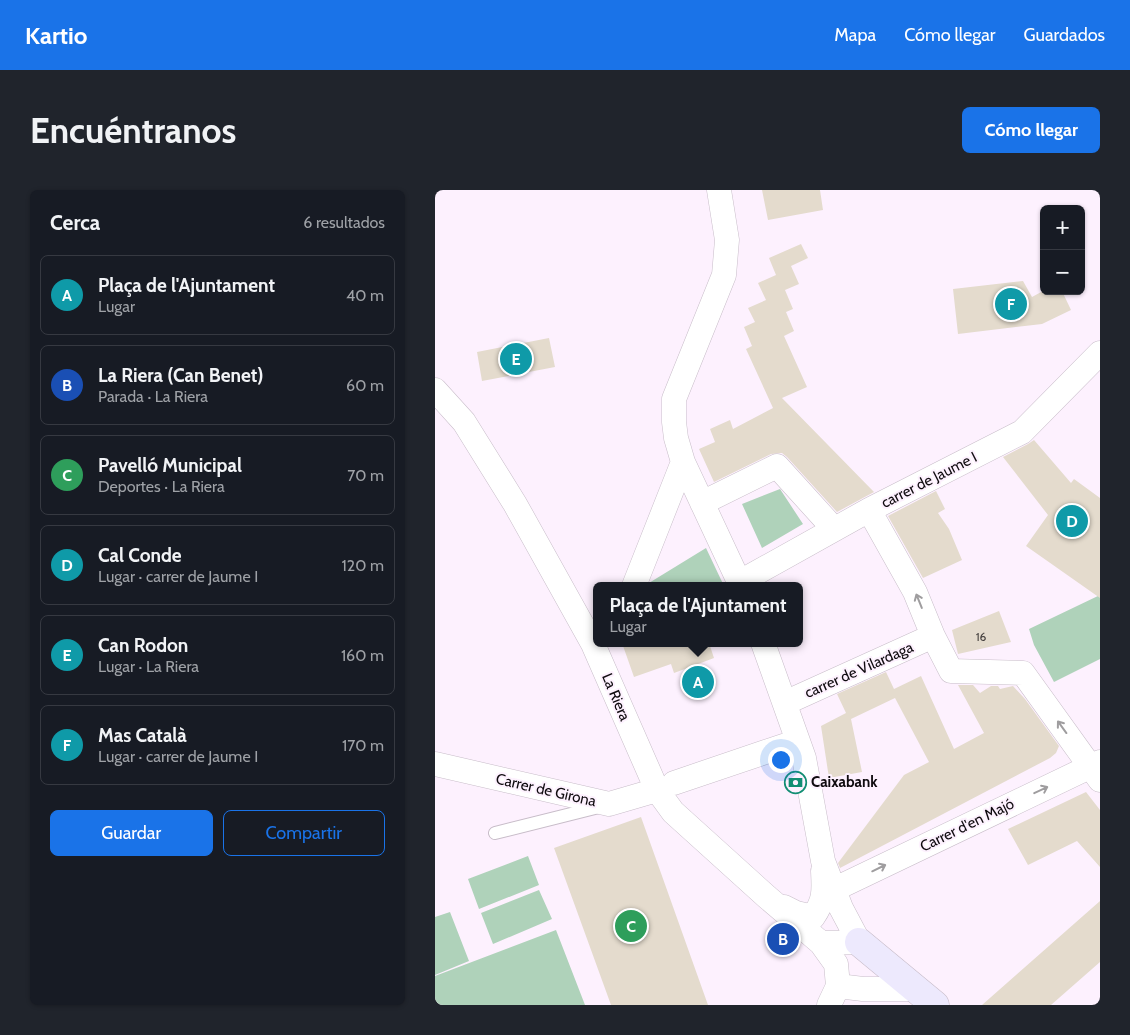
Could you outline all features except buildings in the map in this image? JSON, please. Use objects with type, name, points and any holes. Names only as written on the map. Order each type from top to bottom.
[{"type":"street","points":[[719,190],[718,224],[727,240],[724,275],[674,400],[675,430],[683,462],[739,582]]},
{"type":"street","name":"carrer de Jaume I","points":[[743,582],[869,510],[1021,432],[1100,352]]},
{"type":"street","name":"La Riera","points":[[435,390],[464,422],[515,504],[593,639]]},
{"type":"street","points":[[636,582],[683,462]]},
{"type":"street","points":[[702,503],[777,466],[834,529]]},
{"type":"street","points":[[869,510],[915,592],[933,636],[951,671],[1023,673],[1097,769]]},
{"type":"street","name":"carrer de Vilardaga","points":[[785,703],[933,636]]},
{"type":"street","name":"La Riera","points":[[597,647],[666,787],[673,812],[821,943],[836,964],[833,996]]},
{"type":"street","points":[[764,647],[804,758],[823,861],[821,904],[813,917],[796,913],[767,897]]},
{"type":"street","name":"Carrer de Girona","points":[[435,764],[609,804],[666,787],[798,741]]},
{"type":"street","name":"Carrer d'en Majó","points":[[835,889],[1097,769]]},
{"type":"street","points":[[823,861],[841,908],[859,942],[926,997]]},
{"type":"street","points":[[821,943],[859,942]]},
{"type":"street","points":[[863,989],[884,963]]},
{"type":"street","points":[[833,996],[863,989],[926,997]]},
{"type":"lane","points":[[495,833],[609,804]]},
{"type":"green space","points":[[780,489],[803,524],[762,548],[742,504]]},
{"type":"green space","points":[[706,548],[722,582],[651,582]]},
{"type":"green space","points":[[1100,595],[1100,659],[1054,682],[1034,645],[1029,629]]},
{"type":"green space","points":[[528,856],[539,885],[479,909],[468,879]]},
{"type":"green space","points":[[539,890],[552,919],[493,944],[481,913]]},
{"type":"green space","points":[[450,912],[469,961],[435,975],[435,917]]},
{"type":"green space","points":[[556,930],[585,1005],[435,1005],[435,976]]},
{"type":"place","name":"Mas Català","points":[[1011,304]]},
{"type":"place","name":"Can Rodon","points":[[516,359]]},
{"type":"place","name":"Cal Conde","points":[[1072,521]]},
{"type":"place","name":"Plaça de l'Ajuntament","points":[[698,682]]},
{"type":"place","name":"Caixabank","points":[[795,782]]},
{"type":"place","name":"Pavelló Municipal","points":[[631,926]]},
{"type":"place","name":"La Riera (Can Benet)","points":[[783,939]]}]
